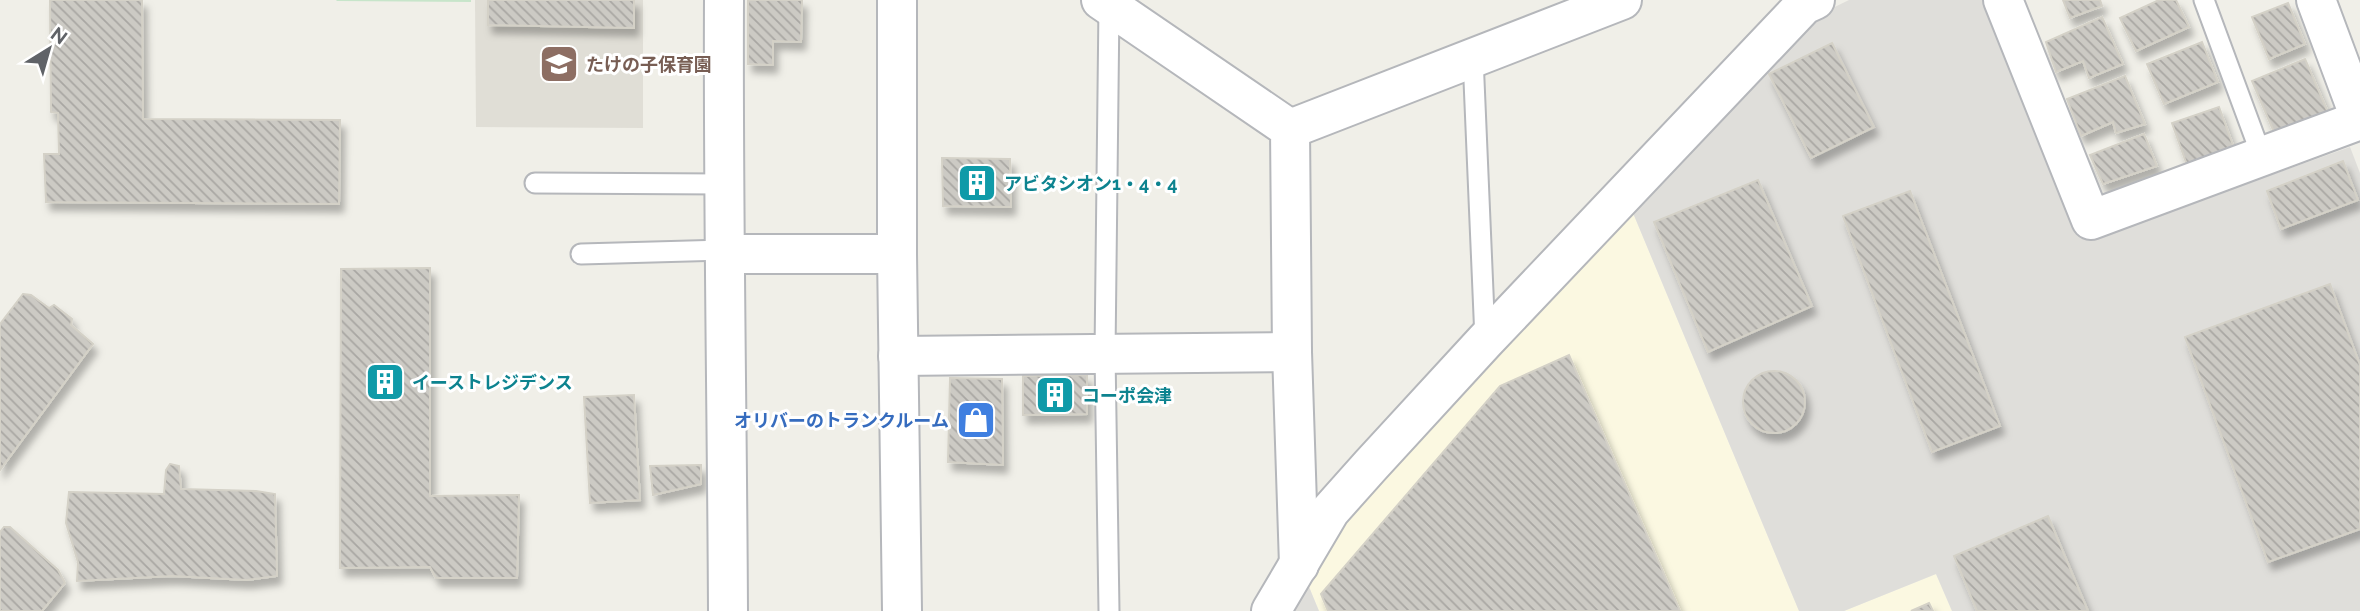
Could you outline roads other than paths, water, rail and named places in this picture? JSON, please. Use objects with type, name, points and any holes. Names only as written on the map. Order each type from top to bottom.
[{"type":"street","points":[[724,0],[723,184],[729,611]]},
{"type":"street","points":[[897,0],[902,611]]},
{"type":"street","points":[[1290,129],[1622,0]]},
{"type":"street","points":[[2003,0],[2091,220],[2360,119],[2315,0]]},
{"type":"street","points":[[1110,2],[1290,129]]},
{"type":"street","points":[[1271,611],[1330,511],[1485,341],[1807,2]]},
{"type":"street","points":[[1290,129],[1292,352],[1299,565]]},
{"type":"street","points":[[726,252],[897,254]]},
{"type":"street","points":[[898,356],[1292,352]]},
{"type":"lane","points":[[2204,0],[2262,157]]},
{"type":"lane","points":[[1110,2],[1105,354],[1110,611]]},
{"type":"lane","points":[[1474,57],[1485,341]]},
{"type":"lane","points":[[535,183],[723,184]]},
{"type":"lane","points":[[581,254],[726,252]]},
{"type":"place","name":"たけの子保育園","points":[[559,64]]},
{"type":"place","name":"アビタシオン1・4・4","points":[[977,183]]},
{"type":"place","name":"イーストレジデンス","points":[[385,382]]},
{"type":"place","name":"コーポ会津","points":[[1055,395]]},
{"type":"place","name":"オリバーのトランクルーム","points":[[976,420]]}]
